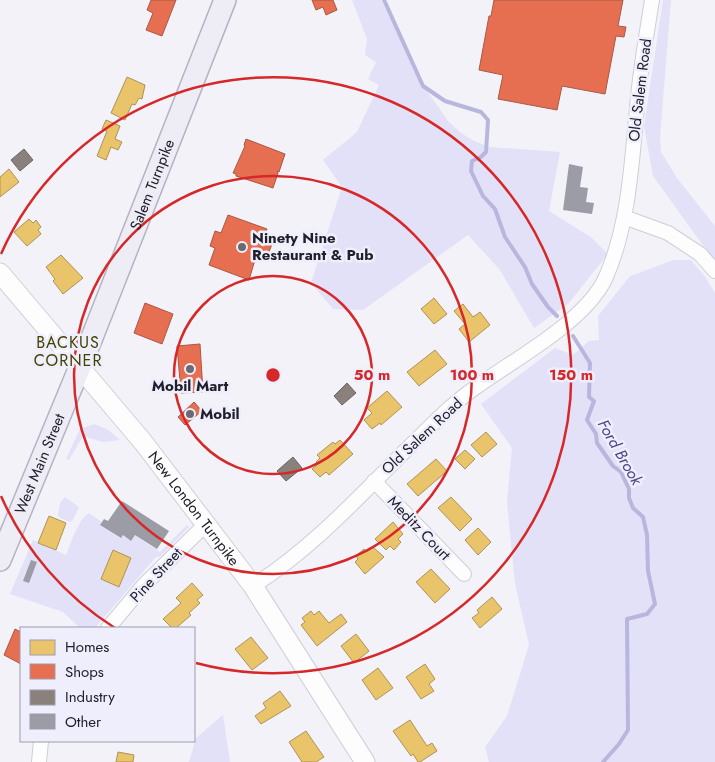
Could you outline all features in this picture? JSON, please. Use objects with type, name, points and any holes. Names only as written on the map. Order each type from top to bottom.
[{"type":"main road","name":"Salem Turnpike","points":[[79,368],[225,0]]},
{"type":"main road","name":"New London Turnpike","points":[[0,273],[143,442],[254,586],[365,762]]},
{"type":"main road","name":"West Main Street","points":[[0,560],[79,368]]},
{"type":"street","name":"Old Salem Road","points":[[254,586],[274,573],[318,536],[432,424],[476,386],[541,342],[578,313],[589,302],[604,280],[613,258],[624,217],[639,83],[652,0]]},
{"type":"street","points":[[624,217],[668,232],[700,254],[715,271]]},
{"type":"street","name":"Meditz Court","points":[[374,481],[464,574]]},
{"type":"street","name":"Pine Street","points":[[109,627],[144,585],[206,523]]},
{"type":"street","points":[[39,762],[41,742]]},
{"type":"shaded area","points":[[352,0],[381,0],[427,91],[449,122],[460,132],[472,140],[489,147],[560,152],[549,211],[592,238],[608,254],[568,304],[534,328],[500,270],[468,235],[363,310],[333,309],[311,283],[342,187],[323,160],[357,132],[379,85],[368,79],[376,62],[365,55],[367,39]]},
{"type":"shaded area","points":[[663,0],[671,0],[660,137],[661,152],[677,178],[715,226],[715,262],[653,176],[644,126]]},
{"type":"shaded area","points":[[674,260],[691,260],[706,278],[715,293],[715,762],[489,762],[485,747],[507,716],[529,645],[515,583],[507,502],[512,448],[481,404],[555,348],[573,355],[589,341],[599,340],[598,316],[630,276]]},
{"type":"shaded area","points":[[94,424],[107,429],[120,440],[102,442],[83,436],[69,460],[66,459],[79,431]]},
{"type":"shaded area","points":[[65,497],[79,507],[73,520],[70,522],[60,518],[58,515],[60,503]]},
{"type":"shaded area","points":[[89,513],[102,522],[100,525],[120,538],[123,535],[131,540],[135,535],[160,552],[187,525],[189,527],[161,556],[155,558],[96,627],[79,627],[63,612],[10,594],[33,540],[66,555],[78,526]]},
{"type":"shaded area","points":[[223,715],[230,762],[189,762],[196,738]]},
{"type":"building: Homes","points":[[127,77],[145,85],[142,99],[139,98],[135,105],[132,104],[125,120],[111,113]]},
{"type":"building: Homes","points":[[106,120],[120,126],[115,139],[122,142],[118,150],[111,147],[106,160],[97,156],[107,131],[102,129]]},
{"type":"building: Homes","points":[[9,169],[19,182],[0,197],[0,177]]},
{"type":"building: Homes","points":[[29,219],[33,223],[36,220],[41,227],[38,230],[41,234],[27,246],[14,232]]},
{"type":"building: Homes","points":[[61,255],[83,278],[63,294],[53,281],[55,279],[46,267]]},
{"type":"building: Homes","points":[[434,298],[447,314],[434,324],[421,309]]},
{"type":"building: Homes","points":[[463,304],[473,317],[480,312],[490,325],[469,342],[459,329],[465,324],[454,311]]},
{"type":"building: Homes","points":[[435,350],[447,364],[419,386],[407,372]]},
{"type":"building: Homes","points":[[387,391],[402,407],[381,425],[380,423],[372,429],[364,420],[372,413],[367,408]]},
{"type":"building: Homes","points":[[486,432],[497,444],[482,457],[471,445]]},
{"type":"building: Homes","points":[[340,440],[353,454],[329,475],[326,472],[320,477],[312,469],[318,464],[316,462],[320,458],[317,455],[333,442],[335,444]]},
{"type":"building: Homes","points":[[465,450],[475,459],[465,469],[455,459]]},
{"type":"building: Homes","points":[[436,459],[447,471],[418,496],[407,484]]},
{"type":"building: Homes","points":[[451,497],[472,519],[460,531],[438,508]]},
{"type":"building: Homes","points":[[49,516],[66,523],[56,550],[38,543]]},
{"type":"building: Homes","points":[[393,522],[403,534],[398,539],[401,542],[394,550],[390,546],[386,550],[375,539]]},
{"type":"building: Homes","points":[[478,528],[491,542],[478,555],[465,540]]},
{"type":"building: Homes","points":[[373,547],[384,557],[365,574],[355,562],[358,559],[356,556],[364,549],[367,552]]},
{"type":"building: Homes","points":[[113,550],[131,558],[119,587],[101,579]]},
{"type":"building: Homes","points":[[431,569],[450,589],[435,603],[416,582]]},
{"type":"building: Homes","points":[[192,583],[203,595],[197,600],[200,603],[189,613],[191,615],[177,627],[171,627],[163,619],[181,603],[176,598]]},
{"type":"building: Homes","points":[[492,597],[502,609],[480,628],[472,618],[479,613],[477,610]]},
{"type":"building: Homes","points":[[311,611],[314,615],[319,611],[329,623],[341,614],[347,622],[317,646],[301,625],[305,622],[302,618]]},
{"type":"building: Homes","points":[[356,634],[369,651],[354,663],[341,646]]},
{"type":"building: Homes","points":[[251,637],[268,658],[252,670],[235,649]]},
{"type":"building: Homes","points":[[425,664],[435,679],[429,684],[434,691],[421,699],[406,677]]},
{"type":"building: Homes","points":[[378,668],[393,688],[376,700],[362,680]]},
{"type":"building: Homes","points":[[280,691],[291,706],[261,724],[255,716],[266,708],[263,703]]},
{"type":"building: Homes","points":[[410,720],[427,746],[432,743],[437,751],[420,762],[418,762],[413,754],[411,756],[393,731]]},
{"type":"building: Homes","points":[[306,731],[324,757],[316,762],[302,762],[289,742]]},
{"type":"building: Homes","points":[[118,752],[134,755],[133,762],[116,762]]},
{"type":"building: Shops","points":[[151,0],[176,0],[162,36],[146,30],[153,13],[147,10]]},
{"type":"building: Shops","points":[[312,0],[333,0],[337,10],[326,15],[323,7],[316,10]]},
{"type":"building: Shops","points":[[494,0],[623,0],[618,26],[626,27],[624,37],[616,36],[605,94],[562,86],[557,110],[498,99],[503,75],[479,70],[489,16],[491,16]]},
{"type":"building: Shops","points":[[246,139],[285,154],[279,172],[277,171],[273,188],[236,176],[233,173],[245,146]]},
{"type":"building: Shops","name":"Ninety Nine Restaurant & Pub","points":[[228,215],[267,229],[265,235],[274,239],[267,257],[257,253],[249,280],[209,265],[215,248],[210,246],[215,231],[221,233]]},
{"type":"building: Shops","points":[[145,303],[173,314],[162,344],[134,333]]},
{"type":"building: Shops","name":"Mobil Mart","points":[[200,344],[203,392],[181,393],[177,346]]},
{"type":"building: Shops","name":"Mobil","points":[[194,402],[202,411],[185,425],[178,417]]},
{"type":"building: Shops","points":[[15,629],[20,632],[20,663],[4,655]]},
{"type":"building: Industry","points":[[24,149],[33,160],[20,171],[11,160]]},
{"type":"building: Industry","points":[[347,383],[356,393],[342,405],[334,396]]},
{"type":"building: Industry","points":[[293,457],[302,468],[286,481],[277,471]]},
{"type":"building: Other","points":[[569,164],[583,167],[580,187],[588,188],[586,202],[594,203],[592,214],[563,210]]},
{"type":"building: Other","points":[[122,501],[169,531],[157,549],[135,535],[131,541],[123,535],[121,538],[100,525],[104,519],[108,521]]},
{"type":"building: Other","points":[[31,560],[37,562],[29,583],[23,581]]},
{"type":"waterway","points":[[384,0],[423,86],[445,101],[481,112],[488,120],[486,152],[481,157],[472,161],[471,171],[483,196],[495,209],[505,237],[525,267],[532,284],[548,307],[557,316]]},
{"type":"waterway","name":"Ford Brook","points":[[573,336],[590,363],[589,397],[594,401],[587,420],[596,434],[597,443],[613,466],[621,472],[629,489],[629,498],[633,508],[643,517],[647,535],[648,571],[655,604],[647,614],[627,619],[628,730],[619,744],[603,762]]},
{"type":"place","name":"Ninety Nine Restaurant & Pub","points":[[242,247]]},
{"type":"place","name":"Mobil Mart","points":[[190,369]]},
{"type":"place","name":"Mobil","points":[[190,414]]},
{"type":"district","name":"BACKUS CORNER","points":[[68,351]]}]
